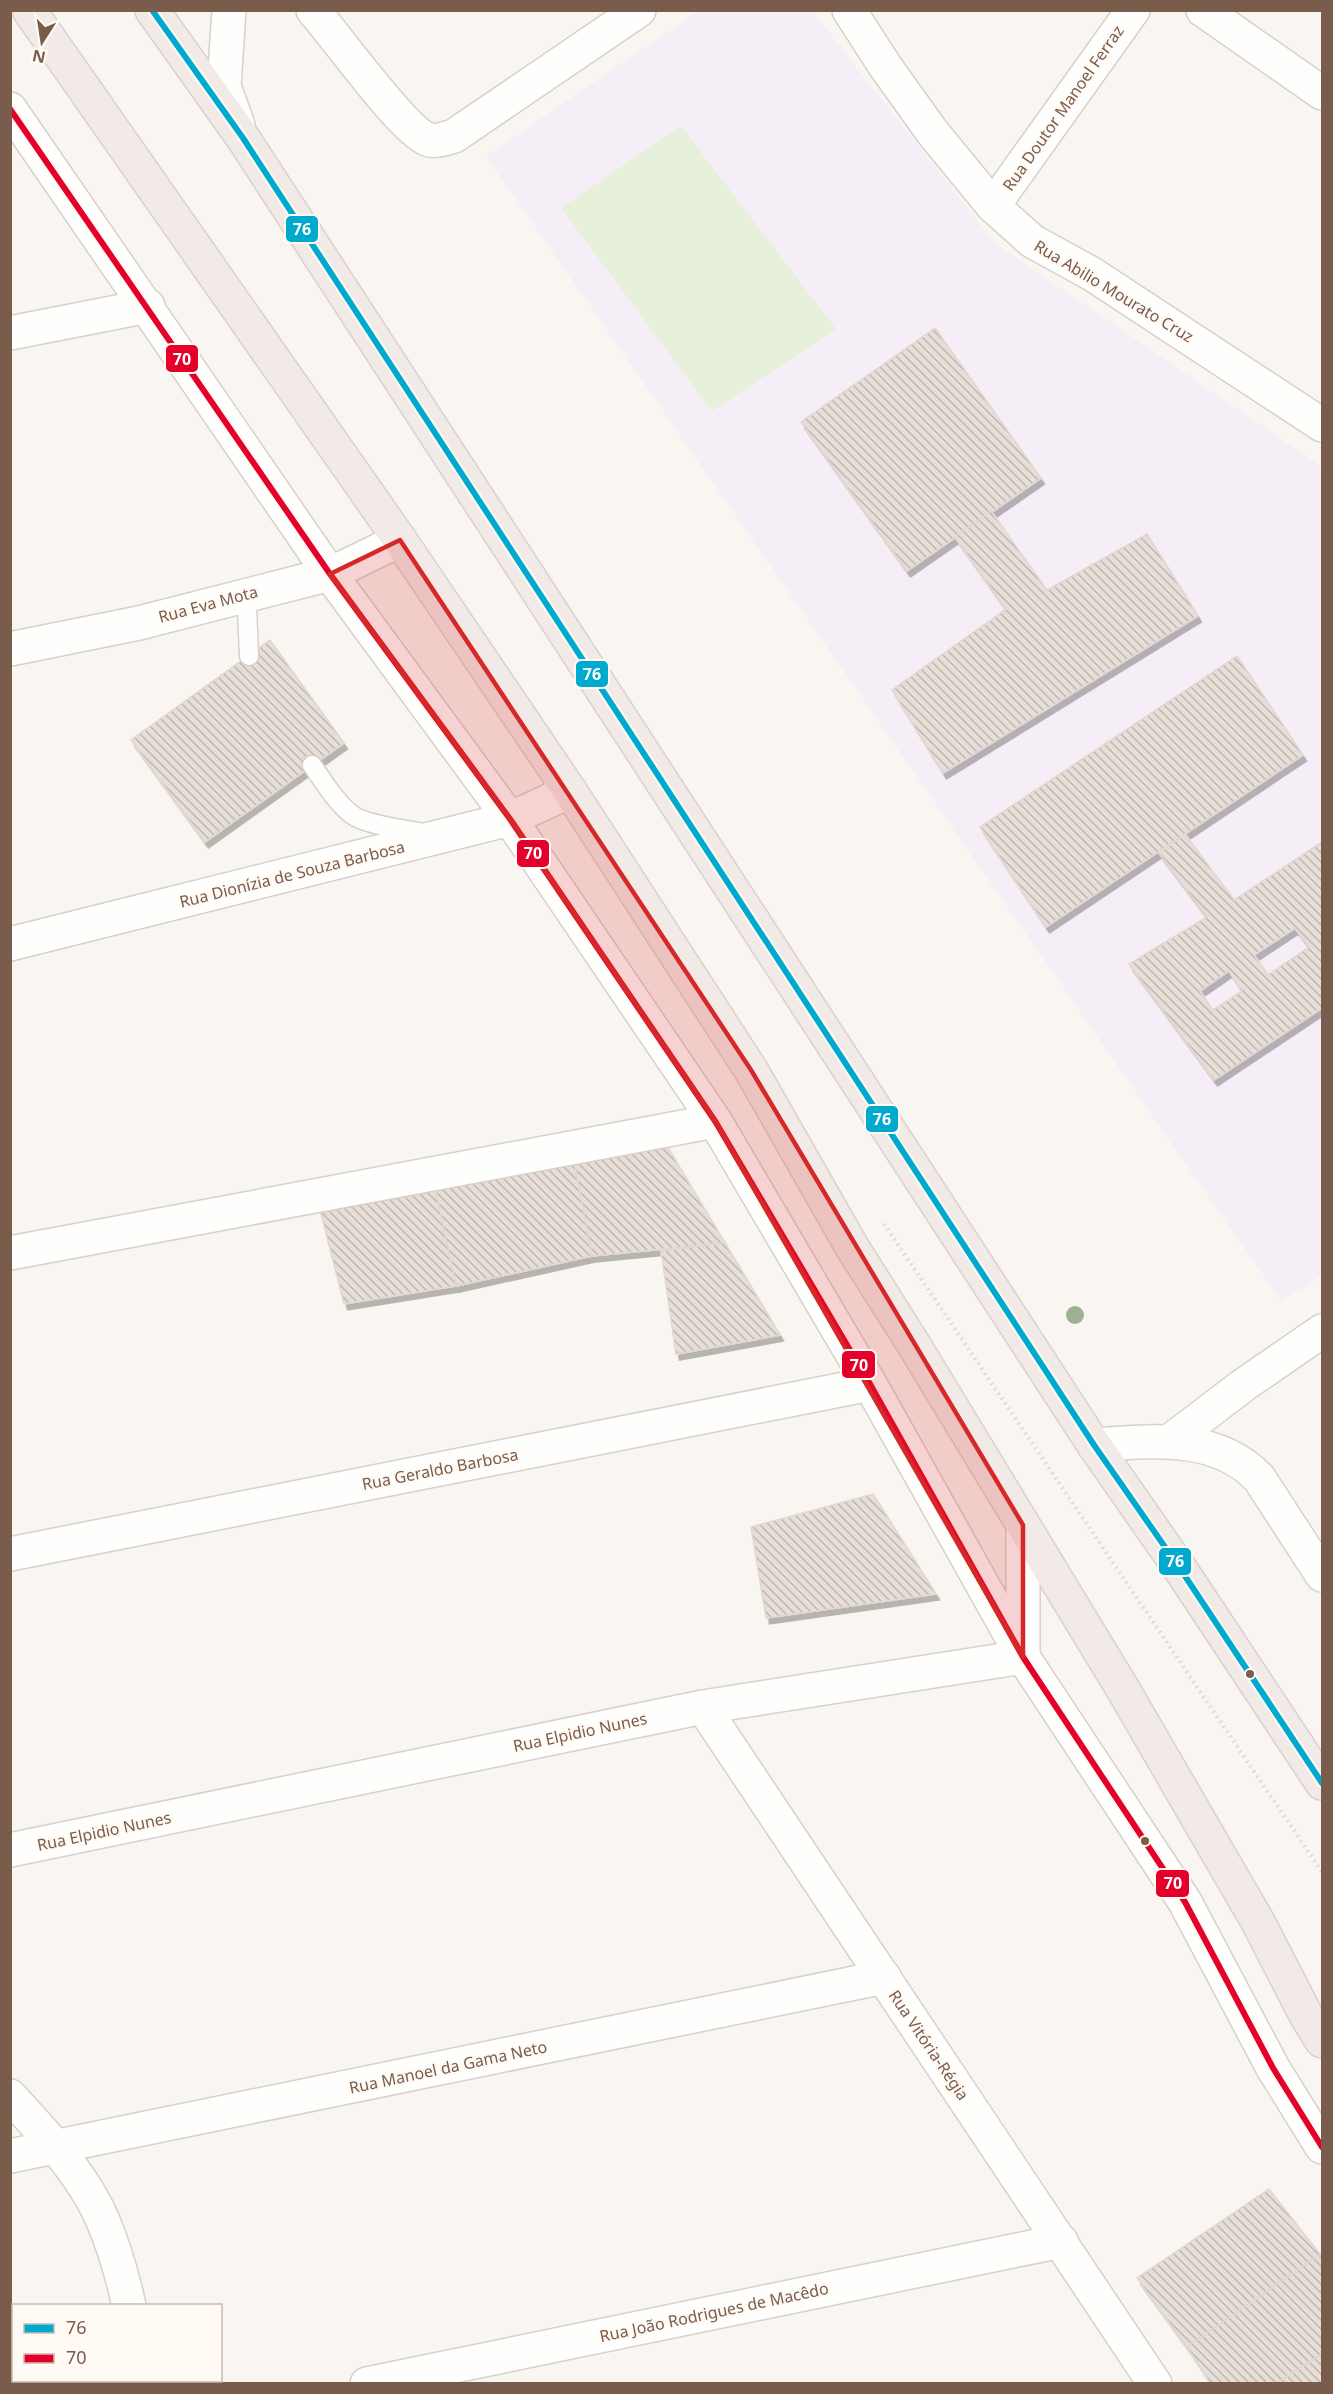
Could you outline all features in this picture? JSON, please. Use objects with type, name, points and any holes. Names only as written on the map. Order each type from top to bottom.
[{"type":"highway","points":[[29,10],[400,540],[570,791],[751,1070],[852,1247],[1124,1691],[1258,1922],[1315,2029],[1323,2065]]},
{"type":"highway","points":[[152,10],[243,138],[1094,1444],[1181,1569],[1323,1783]]},
{"type":"street","points":[[229,10],[224,86],[243,138]]},
{"type":"street","points":[[313,10],[393,107],[418,134],[429,140],[441,140],[464,130],[639,10]]},
{"type":"street","name":"Rua Abilio Mourato Cruz","points":[[849,10],[885,66],[933,133],[993,206],[1032,242],[1092,274],[1323,424]]},
{"type":"street","name":"Rua Doutor Manoel Ferraz","points":[[993,206],[1132,10]]},
{"type":"street","points":[[1203,10],[1323,93]]},
{"type":"street","points":[[10,109],[148,306],[330,574],[510,819],[715,1121],[870,1384],[1023,1657],[1185,1902],[1273,2068],[1323,2147]]},
{"type":"street","points":[[10,333],[148,306]]},
{"type":"street","name":"Rua Eva Mota","points":[[10,649],[139,623],[330,574],[400,540]]},
{"type":"street","name":"Rua Dionízia de Souza Barbosa","points":[[10,944],[510,819],[570,791]]},
{"type":"street","points":[[10,1253],[715,1121]]},
{"type":"street","points":[[1170,1441],[1245,1384],[1323,1331]]},
{"type":"street","name":"Rua Geraldo Barbosa","points":[[10,1554],[870,1384]]},
{"type":"street","points":[[1094,1444],[1170,1441],[1197,1444],[1228,1455],[1247,1466],[1259,1478],[1323,1575]]},
{"type":"street","points":[[1023,1525],[1023,1657]]},
{"type":"street","name":"Rua Elpidio Nunes","points":[[10,1850],[703,1707],[1023,1657]]},
{"type":"street","name":"Rua Vitória-Régia","points":[[703,1707],[1155,2384]]},
{"type":"street","name":"Rua Manoel da Gama Neto","points":[[10,2156],[884,1977]]},
{"type":"street","points":[[10,2096],[57,2147],[92,2198],[112,2248],[128,2304]]},
{"type":"street","name":"Rua João Rodrigues de Macêdo","points":[[367,2384],[1061,2241]]},
{"type":"lane","points":[[249,594],[247,607],[249,656]]},
{"type":"lane","points":[[312,765],[332,794],[353,815],[386,827],[442,836]]},
{"type":"highlighted area","points":[[400,540],[751,1070],[1023,1525],[1023,1657],[715,1121],[510,819],[330,574]]},
{"type":"shaded area","points":[[698,11],[812,11],[995,243],[1322,467],[1322,1275],[1281,1301],[486,156]]},
{"type":"green space","points":[[681,126],[836,329],[712,411],[561,208]]},
{"type":"building","points":[[935,328],[1041,478],[907,571],[801,422]]},
{"type":"building","points":[[991,511],[1047,590],[1147,534],[1198,616],[943,773],[892,690],[1006,609],[955,537]]},
{"type":"building","points":[[270,640],[344,743],[205,842],[131,740]]},
{"type":"building","points":[[1237,656],[1303,755],[1046,927],[980,827]]},
{"type":"building","points":[[1185,834],[1234,900],[1322,842],[1322,1008],[1214,1080],[1129,964],[1207,917],[1159,853]],"holes":[[[1295,928],[1309,947],[1268,975],[1254,955]],[[1229,971],[1242,991],[1213,1010],[1200,991]]]},
{"type":"building","points":[[662,1138],[725,1243],[592,1256],[573,1156]]},
{"type":"building","points":[[573,1156],[592,1256],[456,1286],[434,1183]]},
{"type":"building","points":[[434,1183],[456,1286],[344,1304],[319,1206]]},
{"type":"building","points":[[725,1243],[780,1335],[676,1354],[661,1251]]},
{"type":"building","points":[[873,1494],[936,1594],[766,1618],[751,1527]]},
{"type":"building","points":[[1269,2189],[1320,2254],[1187,2347],[1137,2278]]},
{"type":"building","points":[[1320,2254],[1322,2257],[1322,2354],[1275,2384],[1211,2384],[1187,2347]]},
{"type":"building","points":[[1322,2354],[1322,2384],[1275,2384]]},
{"type":"transit line","name":"76","points":[[152,10],[243,138],[1094,1445],[1181,1570],[1322,1783]]},
{"type":"transit line","name":"70","points":[[10,109],[330,574],[510,819],[715,1121],[870,1384],[1023,1657],[1185,1902],[1273,2068],[1322,2147]]}]
